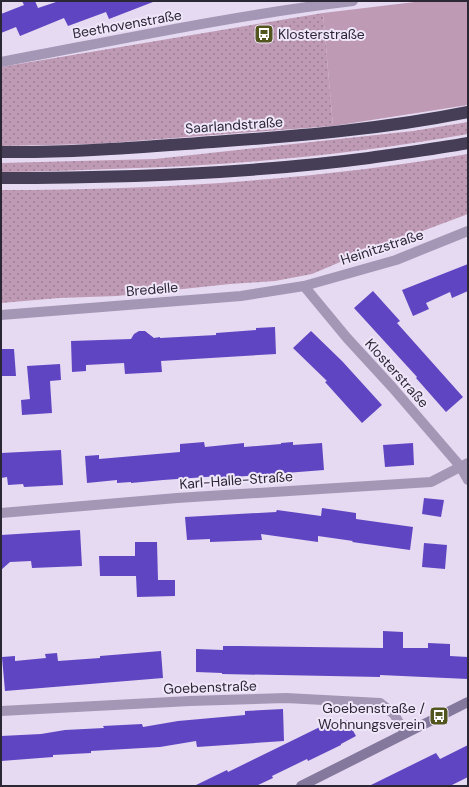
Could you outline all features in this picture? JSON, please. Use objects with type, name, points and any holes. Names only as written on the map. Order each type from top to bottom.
[{"type":"highway","name":"Saarlandstraße","points":[[1,152],[96,151],[291,136],[426,121],[468,112]]},
{"type":"highway","points":[[1,178],[95,178],[234,172],[316,165],[441,148],[468,142]]},
{"type":"street","name":"Beethovenstraße","points":[[1,62],[222,21],[353,1]]},
{"type":"street","name":"Heinitzstraße","points":[[304,286],[396,260],[468,231]]},
{"type":"street","name":"Bredelle","points":[[1,315],[241,296],[304,286]]},
{"type":"street","name":"Klosterstraße","points":[[304,286],[347,338],[464,464],[468,480]]},
{"type":"street","name":"Karl-Halle-Straße","points":[[1,513],[177,498],[431,482],[464,464]]},
{"type":"street","name":"Goebenstraße","points":[[1,711],[190,701],[286,698],[380,703],[394,714],[405,733]]},
{"type":"street","points":[[301,786],[468,702]]},
{"type":"shaded area","points":[[423,1],[468,1],[468,105],[333,126],[323,13]]},
{"type":"shaded area","points":[[323,13],[333,126],[96,144],[1,146],[1,67]]},
{"type":"shaded area","points":[[468,122],[468,134],[335,154],[200,165],[1,172],[1,163],[155,159],[413,131]]},
{"type":"shaded area","points":[[468,154],[468,214],[345,260],[312,274],[275,281],[230,284],[117,296],[59,298],[1,303],[1,190],[60,190],[235,182],[352,171]]},
{"type":"building","points":[[22,1],[35,1],[38,8],[59,1],[153,2],[109,19],[106,12],[68,26],[64,18],[20,36],[16,27],[1,33],[1,14],[24,5]]},
{"type":"building","points":[[468,264],[468,291],[452,298],[450,292],[426,303],[429,309],[413,316],[402,290]]},
{"type":"building","points":[[373,291],[400,321],[397,323],[463,397],[446,412],[416,378],[417,377],[354,308]]},
{"type":"building","points":[[275,327],[276,354],[161,361],[162,372],[125,374],[124,363],[86,365],[86,371],[72,372],[71,341],[131,339],[134,334],[139,331],[145,331],[154,338],[160,338],[216,335],[216,333]]},
{"type":"building","points":[[311,331],[342,361],[382,405],[362,423],[325,382],[327,381],[293,348]]},
{"type":"building","points":[[1,349],[14,349],[16,376],[1,376]]},
{"type":"building","points":[[60,364],[61,380],[50,381],[52,413],[22,415],[21,400],[30,399],[27,366]]},
{"type":"building","points":[[204,442],[205,447],[244,443],[244,447],[293,442],[293,445],[322,443],[324,470],[131,483],[117,483],[117,480],[87,483],[85,456],[99,455],[99,459],[180,452],[180,444]]},
{"type":"building","points":[[413,443],[414,465],[385,467],[383,445]]},
{"type":"building","points":[[61,450],[63,485],[24,487],[23,484],[8,485],[7,477],[1,478],[1,453]]},
{"type":"building","points":[[424,498],[444,500],[441,517],[422,514]]},
{"type":"building","points":[[322,508],[356,513],[356,519],[413,527],[410,550],[318,536],[318,542],[261,534],[262,540],[210,542],[210,539],[187,540],[185,517],[276,512],[277,510],[321,516]]},
{"type":"building","points":[[80,530],[82,566],[32,568],[31,561],[10,562],[1,570],[1,535]]},
{"type":"building","points":[[135,542],[157,542],[158,580],[175,580],[175,596],[137,597],[136,576],[100,576],[99,556],[135,556]]},
{"type":"building","points":[[424,543],[447,545],[445,569],[422,567]]},
{"type":"building","points":[[383,631],[403,632],[403,648],[428,648],[428,643],[450,644],[450,656],[468,657],[468,679],[380,675],[380,677],[222,674],[196,672],[196,649],[223,650],[223,646],[383,648]]},
{"type":"building","points":[[161,651],[163,678],[5,691],[2,657],[15,656],[15,661],[46,658],[45,654],[57,653],[58,661]]},
{"type":"building","points":[[283,709],[284,741],[197,747],[196,741],[160,747],[91,751],[91,753],[53,755],[53,757],[1,761],[1,736],[104,728],[103,726],[142,724],[143,727],[178,721],[245,715],[245,711]]},
{"type":"building","points":[[347,720],[356,736],[308,761],[307,759],[272,776],[273,778],[256,786],[194,786],[227,770],[228,772],[330,722],[333,727]]},
{"type":"building","points":[[468,745],[468,777],[450,786],[369,786],[436,753],[440,759]]},
{"type":"place","name":"Klosterstraße","points":[[264,34]]},
{"type":"place","name":"Goebenstraße / Wohnungsverein","points":[[439,716]]}]
